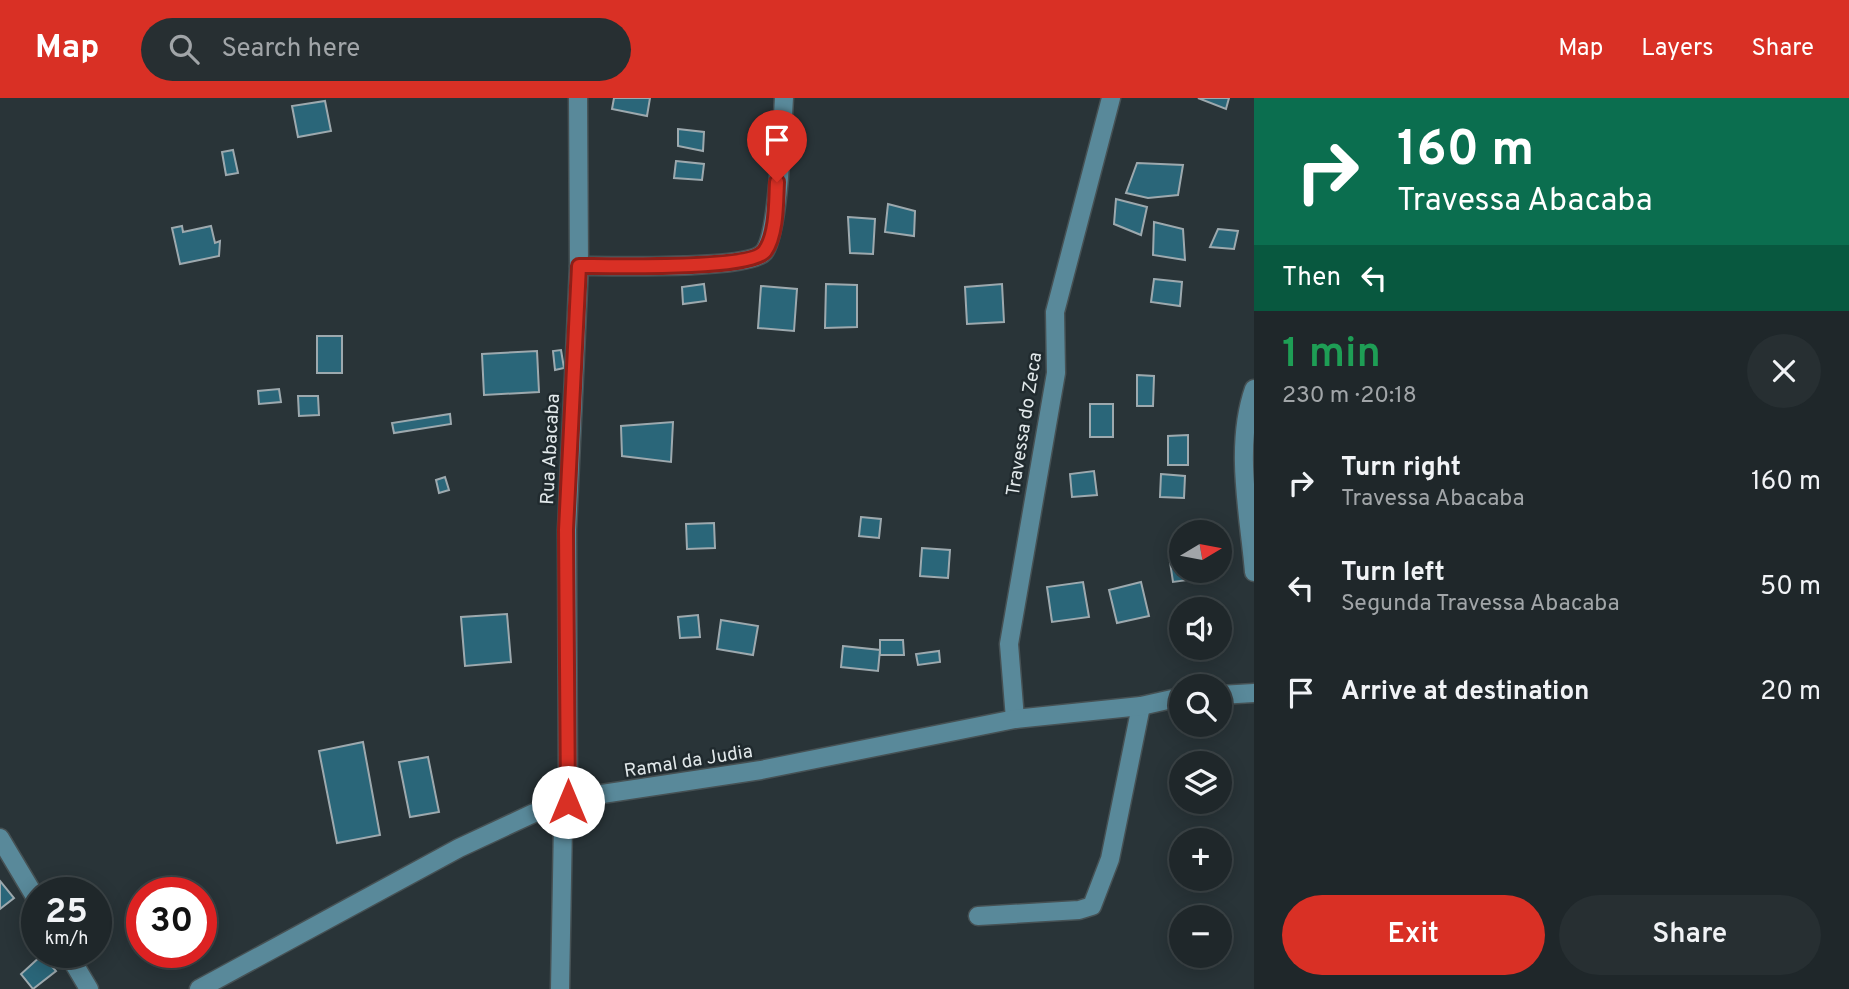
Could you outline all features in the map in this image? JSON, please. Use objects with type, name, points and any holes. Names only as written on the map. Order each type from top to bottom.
[{"type":"street","name":"Rua Abacaba","points":[[560,989],[563,824],[568,802],[566,530],[579,266],[578,98]]},
{"type":"street","points":[[579,266],[698,265],[757,257],[765,251],[775,203],[784,98]]},
{"type":"street","name":"Travessa do Zeca","points":[[1015,719],[1009,643],[1056,373],[1055,312],[1111,98]]},
{"type":"street","points":[[1254,389],[1245,433],[1245,475],[1254,572]]},
{"type":"street","points":[[1232,694],[1254,693]]},
{"type":"street","name":"Ramal da Judia","points":[[199,989],[459,848],[534,813],[568,802],[761,770],[1015,719],[1141,706],[1169,699]]},
{"type":"street","points":[[978,916],[1034,915],[1092,906],[1110,859],[1141,706]]},
{"type":"street","points":[[0,838],[23,877]]},
{"type":"street","points":[[77,968],[89,989]]},
{"type":"building","points":[[614,98],[650,98],[647,116],[612,109]]},
{"type":"building","points":[[1198,98],[1229,98],[1226,109]]},
{"type":"building","points":[[325,101],[331,131],[298,137],[292,106]]},
{"type":"building","points":[[678,129],[704,132],[703,151],[678,146]]},
{"type":"building","points":[[233,150],[238,173],[226,175],[222,152]]},
{"type":"building","points":[[676,161],[704,164],[702,180],[674,178]]},
{"type":"building","points":[[1137,163],[1183,165],[1178,195],[1148,198],[1126,193]]},
{"type":"building","points":[[1116,199],[1147,207],[1141,235],[1114,224]]},
{"type":"building","points":[[888,204],[915,211],[914,236],[885,232]]},
{"type":"building","points":[[848,217],[875,219],[873,254],[850,253]]},
{"type":"building","points":[[1154,222],[1183,229],[1185,260],[1153,255]]},
{"type":"building","points":[[182,226],[183,232],[211,226],[215,243],[220,241],[219,256],[180,264],[172,228]]},
{"type":"building","points":[[1218,229],[1238,231],[1234,249],[1210,247]]},
{"type":"building","points":[[1154,279],[1182,282],[1180,306],[1151,302]]},
{"type":"building","points":[[704,284],[706,301],[683,304],[682,287]]},
{"type":"building","points":[[826,284],[857,285],[857,327],[825,328]]},
{"type":"building","points":[[1002,284],[1004,322],[967,324],[965,287]]},
{"type":"building","points":[[761,286],[797,289],[794,331],[758,328]]},
{"type":"building","points":[[317,336],[342,336],[342,373],[317,373]]},
{"type":"building","points":[[561,350],[564,368],[555,370],[553,351]]},
{"type":"building","points":[[537,351],[539,392],[484,395],[482,354]]},
{"type":"building","points":[[1137,375],[1154,376],[1153,406],[1137,406]]},
{"type":"building","points":[[279,389],[281,402],[259,404],[258,391]]},
{"type":"building","points":[[298,396],[318,396],[319,415],[299,416]]},
{"type":"building","points":[[1090,404],[1113,404],[1113,437],[1090,437]]},
{"type":"building","points":[[450,414],[451,424],[394,433],[392,423]]},
{"type":"building","points":[[673,422],[671,462],[622,456],[621,426]]},
{"type":"building","points":[[1188,435],[1188,465],[1168,465],[1168,436]]},
{"type":"building","points":[[1094,471],[1097,495],[1072,497],[1070,474]]},
{"type":"building","points":[[1161,474],[1185,476],[1184,498],[1160,497]]},
{"type":"building","points":[[445,477],[449,490],[439,493],[436,480]]},
{"type":"building","points":[[861,517],[881,519],[879,538],[859,536]]},
{"type":"building","points":[[714,523],[715,548],[687,549],[686,524]]},
{"type":"building","points":[[922,548],[950,550],[948,578],[920,576]]},
{"type":"building","points":[[1083,582],[1089,617],[1052,622],[1047,587]]},
{"type":"building","points":[[1141,582],[1149,616],[1117,623],[1109,590]]},
{"type":"building","points":[[507,614],[511,662],[465,666],[461,617]]},
{"type":"building","points":[[698,615],[700,637],[680,638],[678,617]]},
{"type":"building","points":[[721,620],[758,626],[753,655],[717,649]]},
{"type":"building","points":[[880,640],[903,640],[904,655],[880,655]]},
{"type":"building","points":[[843,646],[880,650],[878,671],[841,667]]},
{"type":"building","points":[[939,651],[940,662],[918,665],[916,654]]},
{"type":"building","points":[[363,742],[380,835],[337,843],[319,751]]},
{"type":"building","points":[[428,757],[439,812],[410,817],[399,762]]},
{"type":"building","points":[[0,881],[14,898],[0,909]]},
{"type":"building","points":[[28,968],[53,968],[56,971],[33,989],[21,974]]},
{"type":"route","points":[[568,802],[566,530],[579,266],[698,265],[757,257],[765,251],[771,234],[777,182]]}]
